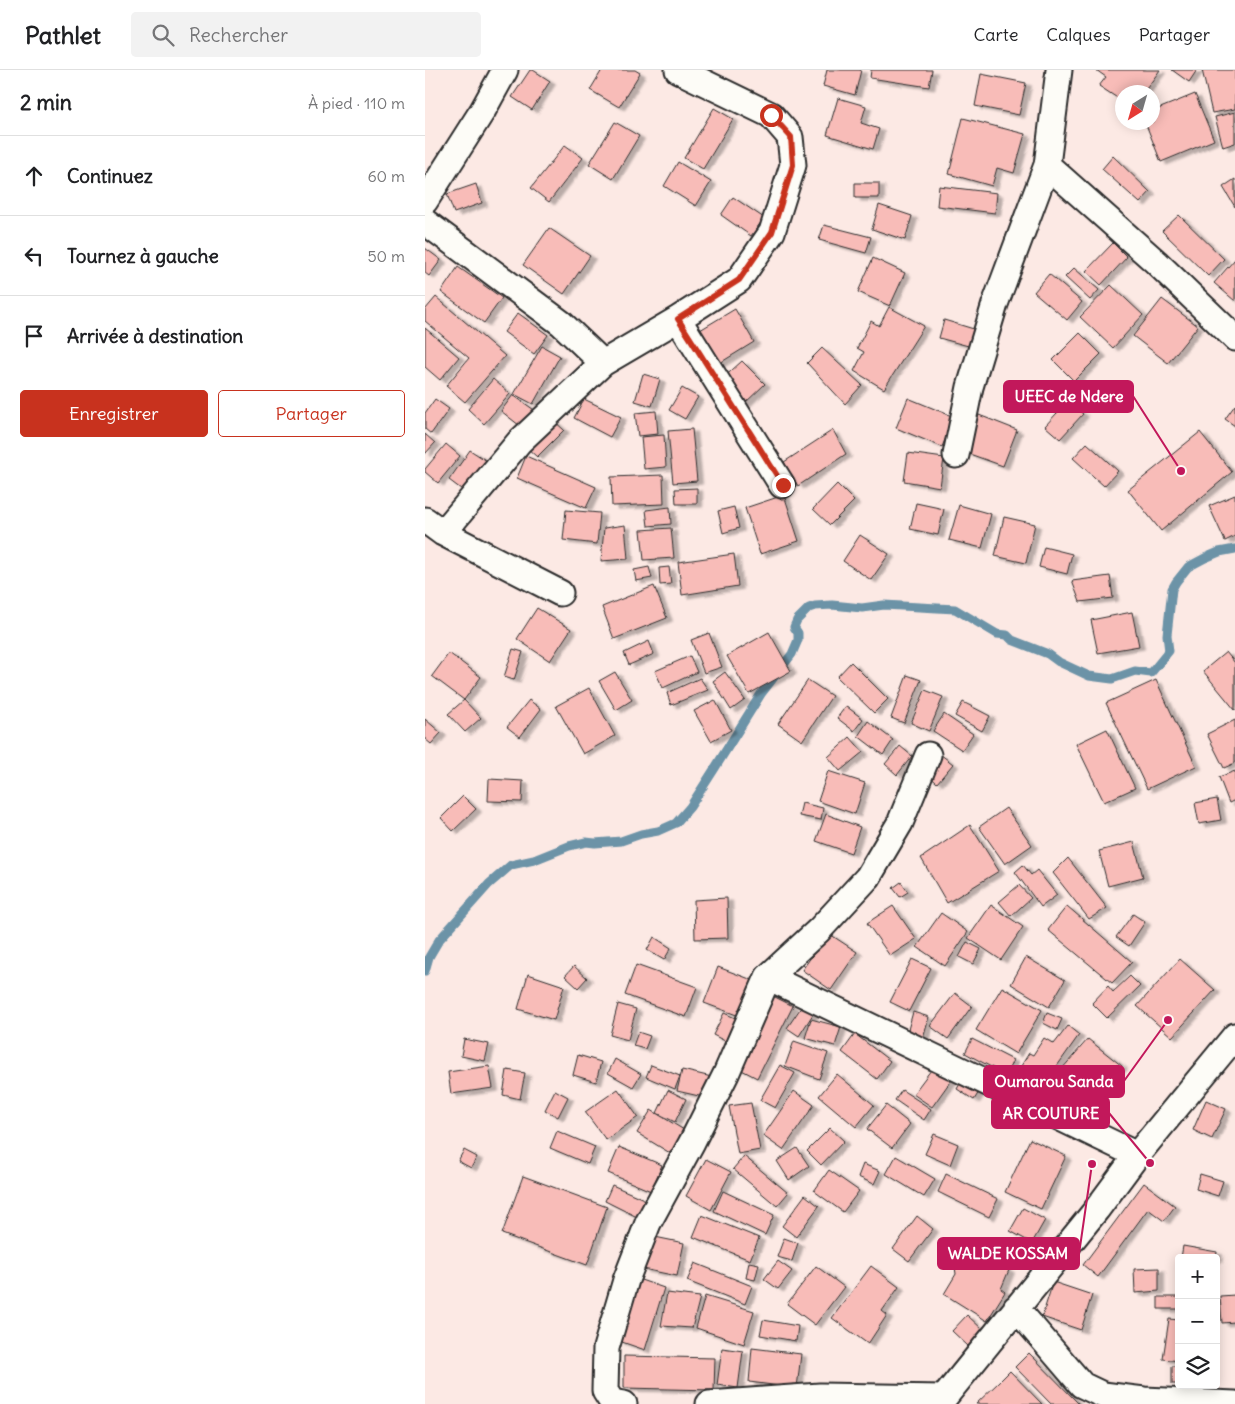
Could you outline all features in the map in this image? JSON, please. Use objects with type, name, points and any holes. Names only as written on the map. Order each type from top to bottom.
[{"type":"street","points":[[425,201],[483,110],[505,70]]},
{"type":"street","points":[[560,593],[434,526],[603,363],[678,319],[739,280],[772,232],[793,165],[791,137],[771,115],[678,70]]},
{"type":"street","points":[[956,456],[970,387],[995,304],[1047,165],[1059,70]]},
{"type":"street","points":[[1047,165],[1156,262],[1235,338]]},
{"type":"street","points":[[425,222],[561,323],[603,363]]},
{"type":"street","points":[[678,319],[783,485]]},
{"type":"street","points":[[624,1404],[612,1402],[605,1392],[607,1348],[626,1280],[648,1223],[693,1142],[722,1083],[768,977],[819,930],[868,877],[900,823],[928,754]]},
{"type":"street","points":[[768,977],[1137,1155]]},
{"type":"street","points":[[709,1404],[821,1396],[941,1401],[1097,1209],[1137,1155],[1230,1051]]},
{"type":"street","points":[[1016,1308],[1082,1385],[1103,1395],[1144,1400],[1235,1404]]},
{"type":"building","points":[[530,70],[550,81],[532,110],[512,97]]},
{"type":"building","points":[[602,70],[635,70],[640,73],[619,107],[590,90]]},
{"type":"building","points":[[827,70],[861,70],[855,95],[823,86]]},
{"type":"building","points":[[871,70],[932,70],[929,87],[870,78]]},
{"type":"building","points":[[1096,70],[1160,70],[1149,85],[1115,85],[1115,96],[1099,86],[1106,77]]},
{"type":"building","points":[[1172,70],[1197,70],[1189,82]]},
{"type":"building","points":[[1202,70],[1235,70],[1235,109],[1212,113]]},
{"type":"building","points":[[981,74],[1026,83],[1019,115],[975,106]]},
{"type":"building","points":[[1195,94],[1214,140],[1161,162],[1148,130],[1160,130],[1160,108]]},
{"type":"building","points":[[838,98],[866,106],[861,123],[879,129],[873,149],[827,135]]},
{"type":"building","points":[[714,108],[733,119],[703,169],[684,158]]},
{"type":"building","points":[[1235,112],[1235,143],[1223,147],[1215,117]]},
{"type":"building","points":[[963,118],[1025,134],[1014,173],[997,168],[992,186],[949,174]]},
{"type":"building","points":[[615,122],[639,136],[613,179],[589,164]]},
{"type":"building","points":[[565,145],[583,158],[549,202],[531,188]]},
{"type":"building","points":[[1113,156],[1150,192],[1140,203],[1102,169]]},
{"type":"building","points":[[678,162],[711,182],[696,206],[664,186]]},
{"type":"building","points":[[1235,179],[1235,207],[1223,187]]},
{"type":"building","points":[[855,183],[879,183],[879,198],[855,198]]},
{"type":"building","points":[[476,184],[482,203],[454,213],[447,194]]},
{"type":"building","points":[[939,186],[997,193],[995,213],[937,206]]},
{"type":"building","points":[[733,197],[764,218],[751,236],[721,215]]},
{"type":"building","points":[[879,205],[912,216],[905,240],[872,229]]},
{"type":"building","points":[[1179,215],[1224,259],[1208,276],[1162,231]]},
{"type":"building","points":[[824,225],[871,237],[866,253],[819,240]]},
{"type":"building","points":[[549,228],[590,256],[564,294],[523,265]]},
{"type":"building","points":[[1113,243],[1127,257],[1101,285],[1086,271]]},
{"type":"building","points":[[425,248],[441,260],[429,276],[425,273]]},
{"type":"building","points":[[873,258],[905,273],[890,306],[858,292]]},
{"type":"building","points":[[1235,259],[1235,301],[1214,283]]},
{"type":"building","points":[[458,267],[502,298],[484,323],[441,292]]},
{"type":"building","points":[[1074,268],[1099,290],[1090,300],[1065,277]]},
{"type":"building","points":[[1049,274],[1082,302],[1067,320],[1034,292]]},
{"type":"building","points":[[1111,285],[1143,315],[1113,348],[1080,317]]},
{"type":"building","points":[[436,297],[505,356],[465,402],[446,386],[469,358],[425,321],[425,310]]},
{"type":"building","points":[[1162,299],[1198,326],[1168,363],[1133,336]]},
{"type":"building","points":[[889,307],[924,326],[884,389],[854,371],[864,352],[857,348],[871,321],[879,326]]},
{"type":"building","points":[[735,309],[754,342],[715,366],[695,333]]},
{"type":"building","points":[[518,313],[548,335],[534,354],[504,332]]},
{"type":"building","points":[[944,320],[977,330],[972,347],[939,338]]},
{"type":"building","points":[[425,328],[459,357],[440,380],[425,367]]},
{"type":"building","points":[[1080,333],[1101,354],[1074,381],[1053,360]]},
{"type":"building","points":[[542,346],[560,356],[533,404],[514,394]]},
{"type":"building","points":[[822,348],[862,385],[845,404],[807,363]]},
{"type":"building","points":[[742,361],[765,384],[744,404],[721,380]]},
{"type":"building","points":[[643,374],[660,379],[652,406],[635,401]]},
{"type":"building","points":[[493,379],[510,394],[484,424],[468,409]]},
{"type":"building","points":[[682,388],[698,397],[685,419],[669,410]]},
{"type":"building","points":[[513,395],[537,412],[524,429],[501,411]]},
{"type":"building","points":[[908,398],[954,417],[942,447],[896,428]]},
{"type":"building","points":[[435,399],[449,409],[431,434],[425,429],[425,413]]},
{"type":"building","points":[[584,399],[621,417],[610,437],[574,418]]},
{"type":"building","points":[[1068,401],[1083,414],[1060,439],[1045,426]]},
{"type":"building","points":[[1235,405],[1235,426],[1225,419]]},
{"type":"building","points":[[656,411],[658,434],[638,436],[635,413]]},
{"type":"building","points":[[979,415],[1017,430],[1003,466],[964,452]]},
{"type":"building","points":[[553,420],[564,430],[537,457],[526,447]]},
{"type":"building","points":[[692,429],[697,481],[673,483],[668,431]]},
{"type":"building","points":[[833,430],[846,454],[798,486],[784,462]]},
{"type":"building","points":[[1200,432],[1232,472],[1161,531],[1128,490]]},
{"type":"building","points":[[425,434],[435,443],[425,454]]},
{"type":"building","points":[[664,435],[666,467],[644,469],[641,437]]},
{"type":"building","points":[[1087,443],[1118,471],[1104,486],[1073,458]]},
{"type":"building","points":[[446,444],[460,456],[438,483],[425,472],[425,469]]},
{"type":"building","points":[[470,450],[487,461],[465,492],[449,480]]},
{"type":"building","points":[[908,453],[944,458],[940,487],[904,481]]},
{"type":"building","points":[[526,456],[596,487],[586,508],[517,478]]},
{"type":"building","points":[[663,475],[664,504],[612,506],[611,477]]},
{"type":"building","points":[[837,484],[854,501],[830,525],[813,509]]},
{"type":"building","points":[[697,488],[697,504],[676,504],[675,489]]},
{"type":"building","points":[[784,495],[799,541],[760,554],[745,508]]},
{"type":"building","points":[[1235,495],[1235,536],[1225,541],[1209,506]]},
{"type":"building","points":[[916,503],[944,509],[938,535],[910,529]]},
{"type":"building","points":[[959,505],[991,514],[982,548],[949,540]]},
{"type":"building","points":[[670,507],[671,524],[648,526],[646,510]]},
{"type":"building","points":[[734,507],[739,528],[723,533],[718,511]]},
{"type":"building","points":[[566,510],[600,513],[597,544],[563,540]]},
{"type":"building","points":[[1004,517],[1035,524],[1026,563],[995,556]]},
{"type":"building","points":[[625,525],[628,559],[601,561],[604,528]]},
{"type":"building","points":[[671,528],[674,558],[644,560],[641,530]]},
{"type":"building","points":[[860,535],[889,554],[871,580],[843,561]]},
{"type":"building","points":[[1044,547],[1072,554],[1067,574],[1039,567]]},
{"type":"building","points":[[734,554],[738,586],[682,595],[678,562]]},
{"type":"building","points":[[649,567],[652,578],[636,581],[634,570]]},
{"type":"building","points":[[669,567],[671,584],[660,585],[659,568]]},
{"type":"building","points":[[1110,576],[1113,598],[1080,602],[1072,581]]},
{"type":"building","points":[[654,586],[667,618],[614,639],[602,607]]},
{"type":"building","points":[[537,608],[571,629],[550,661],[517,639]]},
{"type":"building","points":[[1132,612],[1139,646],[1098,653],[1091,620]]},
{"type":"building","points":[[769,632],[791,671],[749,694],[727,656]]},
{"type":"building","points":[[709,633],[722,667],[704,673],[691,640]]},
{"type":"building","points":[[649,641],[654,654],[629,665],[624,653]]},
{"type":"building","points":[[513,649],[523,652],[514,680],[504,677]]},
{"type":"building","points":[[1226,652],[1235,663],[1235,710],[1203,671]]},
{"type":"building","points":[[449,653],[481,677],[464,700],[432,676]]},
{"type":"building","points":[[690,656],[697,672],[663,688],[655,671]]},
{"type":"building","points":[[851,662],[888,699],[874,713],[837,677]]},
{"type":"building","points":[[615,672],[632,700],[616,710],[599,681]]},
{"type":"building","points":[[725,672],[745,700],[731,710],[713,681]]},
{"type":"building","points":[[907,675],[921,680],[904,723],[891,718]]},
{"type":"building","points":[[700,678],[708,690],[671,705],[667,693]]},
{"type":"building","points":[[808,680],[832,696],[802,741],[778,724]]},
{"type":"building","points":[[1156,680],[1196,766],[1147,789],[1106,703]]},
{"type":"building","points":[[589,688],[615,736],[583,754],[556,706]]},
{"type":"building","points":[[925,690],[943,697],[929,731],[911,723]]},
{"type":"building","points":[[464,700],[481,718],[465,732],[448,714]]},
{"type":"building","points":[[529,700],[541,709],[520,737],[507,727]]},
{"type":"building","points":[[715,700],[731,730],[711,741],[694,711]]},
{"type":"building","points":[[963,702],[990,716],[982,731],[955,716]]},
{"type":"building","points":[[846,706],[863,719],[854,731],[837,718]]},
{"type":"building","points":[[944,714],[973,734],[962,750],[933,731]]},
{"type":"building","points":[[425,719],[441,733],[431,744],[425,739]]},
{"type":"building","points":[[1235,720],[1235,763],[1224,768],[1207,734]]},
{"type":"building","points":[[868,721],[893,740],[883,755],[858,736]]},
{"type":"building","points":[[1107,729],[1135,788],[1104,802],[1076,744]]},
{"type":"building","points":[[850,737],[863,752],[840,771],[828,757]]},
{"type":"building","points":[[900,746],[912,756],[897,775],[885,764]]},
{"type":"building","points":[[940,754],[953,764],[937,783],[925,772]]},
{"type":"building","points":[[828,771],[865,783],[855,814],[818,801]]},
{"type":"building","points":[[1235,771],[1235,800],[1229,803],[1219,777]]},
{"type":"building","points":[[489,779],[523,781],[522,802],[488,801]]},
{"type":"building","points":[[463,796],[476,809],[453,831],[441,818]]},
{"type":"building","points":[[1217,799],[1221,820],[1199,824],[1195,803]]},
{"type":"building","points":[[802,803],[823,808],[821,820],[799,816]]},
{"type":"building","points":[[1006,808],[1032,845],[1005,864],[979,827]]},
{"type":"building","points":[[826,814],[860,827],[851,853],[816,841]]},
{"type":"building","points":[[970,825],[999,871],[947,903],[921,858]]},
{"type":"building","points":[[1134,842],[1143,877],[1108,886],[1099,851]]},
{"type":"building","points":[[1068,858],[1107,908],[1089,919],[1053,873]]},
{"type":"building","points":[[1023,865],[1031,875],[1037,870],[1057,895],[1041,907],[1015,872]]},
{"type":"building","points":[[901,882],[908,892],[900,897],[893,888]]},
{"type":"building","points":[[1019,885],[1031,898],[1011,916],[999,902]]},
{"type":"building","points":[[727,898],[728,938],[695,939],[694,900]]},
{"type":"building","points":[[991,905],[1023,927],[1001,960],[968,938]]},
{"type":"building","points":[[893,906],[916,939],[890,956],[867,923]]},
{"type":"building","points":[[1067,906],[1132,962],[1112,983],[1048,930]]},
{"type":"building","points":[[941,913],[968,932],[945,966],[917,947]]},
{"type":"building","points":[[1133,914],[1145,922],[1129,946],[1116,937]]},
{"type":"building","points":[[828,933],[857,952],[831,990],[802,970]]},
{"type":"building","points":[[654,937],[671,948],[664,960],[647,950]]},
{"type":"building","points":[[967,942],[981,949],[973,964],[959,957]]},
{"type":"building","points":[[1026,957],[1065,980],[1049,1007],[1011,984]]},
{"type":"building","points":[[912,959],[931,968],[909,1011],[890,1002]]},
{"type":"building","points":[[1180,959],[1215,990],[1172,1037],[1137,1006]]},
{"type":"building","points":[[636,965],[697,987],[686,1017],[625,995]]},
{"type":"building","points":[[574,966],[587,978],[578,988],[565,976]]},
{"type":"building","points":[[718,967],[755,981],[742,1017],[704,1003]]},
{"type":"building","points":[[528,974],[564,986],[554,1020],[518,1009]]},
{"type":"building","points":[[1130,976],[1140,986],[1107,1018],[1092,1003],[1108,986],[1113,992]]},
{"type":"building","points":[[1002,987],[1042,1010],[1016,1054],[976,1030]]},
{"type":"building","points":[[955,993],[972,1006],[948,1039],[930,1026]]},
{"type":"building","points":[[769,994],[793,1006],[757,1078],[734,1066]]},
{"type":"building","points":[[804,1003],[815,1011],[799,1036],[787,1028]]},
{"type":"building","points":[[618,1004],[636,1009],[628,1040],[610,1035]]},
{"type":"building","points":[[913,1012],[929,1017],[923,1038],[907,1033]]},
{"type":"building","points":[[724,1013],[742,1021],[731,1044],[713,1035]]},
{"type":"building","points":[[1047,1013],[1062,1019],[1057,1030],[1043,1023]]},
{"type":"building","points":[[811,1019],[841,1027],[835,1046],[805,1038]]},
{"type":"building","points":[[1068,1026],[1079,1035],[1043,1086],[1018,1071],[1029,1053],[1033,1055],[1044,1038],[1054,1044]]},
{"type":"building","points":[[638,1032],[650,1036],[645,1049],[633,1046]]},
{"type":"building","points":[[855,1034],[890,1061],[877,1079],[842,1052]]},
{"type":"building","points":[[464,1039],[489,1044],[485,1061],[461,1056]]},
{"type":"building","points":[[972,1039],[1013,1060],[1006,1075],[965,1053]]},
{"type":"building","points":[[1088,1039],[1122,1066],[1091,1105],[1054,1078]]},
{"type":"building","points":[[794,1041],[828,1053],[819,1079],[785,1066]]},
{"type":"building","points":[[578,1055],[601,1062],[596,1082],[573,1075]]},
{"type":"building","points":[[615,1059],[641,1074],[633,1087],[608,1073]]},
{"type":"building","points":[[651,1065],[680,1076],[675,1089],[646,1077]]},
{"type":"building","points":[[780,1065],[795,1073],[775,1108],[760,1100]]},
{"type":"building","points":[[489,1066],[493,1088],[451,1094],[448,1072]]},
{"type":"building","points":[[934,1066],[952,1079],[932,1107],[913,1094]]},
{"type":"building","points":[[507,1070],[525,1073],[520,1099],[503,1095]]},
{"type":"building","points":[[682,1070],[716,1078],[712,1099],[677,1091]]},
{"type":"building","points":[[837,1074],[874,1105],[856,1127],[819,1096]]},
{"type":"building","points":[[964,1076],[982,1087],[974,1100],[957,1089]]},
{"type":"building","points":[[618,1089],[638,1117],[606,1140],[585,1112]]},
{"type":"building","points":[[555,1090],[568,1097],[558,1117],[545,1110]]},
{"type":"building","points":[[668,1090],[686,1099],[675,1122],[657,1113]]},
{"type":"building","points":[[902,1090],[931,1109],[924,1120],[895,1100]]},
{"type":"building","points":[[794,1091],[814,1105],[783,1150],[763,1136]]},
{"type":"building","points":[[1206,1100],[1226,1109],[1212,1139],[1193,1130]]},
{"type":"building","points":[[751,1103],[760,1150],[738,1154],[729,1106]]},
{"type":"building","points":[[886,1105],[910,1124],[892,1148],[867,1129]]},
{"type":"building","points":[[651,1110],[684,1130],[670,1153],[637,1133]]},
{"type":"building","points":[[830,1128],[844,1141],[821,1165],[807,1151]]},
{"type":"building","points":[[557,1131],[595,1147],[588,1164],[550,1148]]},
{"type":"building","points":[[934,1134],[958,1144],[950,1165],[925,1154]]},
{"type":"building","points":[[1030,1139],[1066,1156],[1041,1209],[1005,1192]]},
{"type":"building","points":[[619,1147],[662,1165],[651,1191],[608,1173]]},
{"type":"building","points":[[797,1148],[809,1166],[789,1180],[777,1161]]},
{"type":"building","points":[[464,1150],[477,1157],[471,1168],[458,1161]]},
{"type":"building","points":[[744,1156],[788,1193],[777,1206],[733,1169]]},
{"type":"building","points":[[896,1156],[935,1179],[924,1197],[886,1174]]},
{"type":"building","points":[[706,1159],[731,1172],[711,1210],[686,1196]]},
{"type":"building","points":[[863,1164],[880,1171],[874,1184],[858,1177]]},
{"type":"building","points":[[829,1170],[859,1191],[843,1212],[814,1191]]},
{"type":"building","points":[[946,1174],[998,1199],[989,1217],[938,1192]]},
{"type":"building","points":[[1200,1174],[1223,1181],[1218,1196],[1196,1189]]},
{"type":"building","points":[[523,1176],[607,1207],[587,1265],[502,1234]]},
{"type":"building","points":[[1144,1183],[1175,1206],[1164,1221],[1148,1209],[1098,1277],[1083,1265]]},
{"type":"building","points":[[612,1185],[646,1200],[637,1217],[605,1201]]},
{"type":"building","points":[[723,1191],[774,1215],[765,1235],[714,1211]]},
{"type":"building","points":[[805,1195],[819,1206],[796,1237],[782,1226]]},
{"type":"building","points":[[1023,1208],[1045,1220],[1032,1243],[1010,1231]]},
{"type":"building","points":[[702,1215],[759,1238],[750,1260],[693,1237]]},
{"type":"building","points":[[917,1216],[933,1229],[909,1261],[893,1249]]},
{"type":"building","points":[[650,1236],[684,1243],[677,1276],[643,1269]]},
{"type":"building","points":[[784,1238],[798,1243],[792,1261],[777,1257]]},
{"type":"building","points":[[967,1246],[1009,1270],[1001,1289],[1005,1292],[987,1321],[944,1294],[956,1274],[955,1267]]},
{"type":"building","points":[[1183,1246],[1217,1252],[1217,1254],[1182,1254]]},
{"type":"building","points":[[778,1261],[792,1271],[778,1289],[764,1279]]},
{"type":"building","points":[[749,1262],[759,1264],[755,1280],[746,1278]]},
{"type":"building","points":[[695,1263],[752,1286],[745,1304],[687,1281]]},
{"type":"building","points":[[816,1266],[844,1287],[815,1325],[787,1304]]},
{"type":"building","points":[[871,1266],[899,1287],[882,1311],[887,1315],[868,1344],[832,1318]]},
{"type":"building","points":[[1159,1268],[1159,1291],[1135,1293],[1134,1269]]},
{"type":"building","points":[[638,1279],[664,1288],[645,1350],[619,1341]]},
{"type":"building","points":[[1053,1282],[1092,1295],[1081,1330],[1042,1317]]},
{"type":"building","points":[[667,1293],[700,1297],[692,1328],[661,1326]]},
{"type":"building","points":[[1235,1295],[1235,1322],[1222,1323],[1220,1296]]},
{"type":"building","points":[[705,1296],[754,1311],[744,1344],[696,1328]]},
{"type":"building","points":[[1158,1297],[1175,1297],[1175,1309],[1158,1309]]},
{"type":"building","points":[[967,1315],[983,1330],[968,1346],[952,1331]]},
{"type":"building","points":[[1169,1319],[1175,1320],[1175,1360],[1163,1359]]},
{"type":"building","points":[[763,1320],[798,1326],[796,1341],[760,1335]]},
{"type":"building","points":[[722,1348],[743,1351],[738,1388],[717,1385]]},
{"type":"building","points":[[752,1348],[801,1354],[797,1388],[749,1382]]},
{"type":"building","points":[[1029,1353],[1079,1404],[1051,1404],[1015,1367]]},
{"type":"building","points":[[624,1356],[715,1358],[714,1390],[624,1388]]},
{"type":"building","points":[[1172,1366],[1175,1366],[1175,1384],[1172,1384]]},
{"type":"building","points":[[1010,1371],[1042,1404],[976,1404],[999,1382]]},
{"type":"waterway","points":[[425,971],[429,957],[439,940],[489,884],[511,865],[534,860],[569,846],[586,842],[621,841],[641,834],[658,831],[676,823],[690,807],[761,694],[792,654],[798,640],[798,633],[794,627],[797,620],[809,608],[832,605],[862,608],[884,605],[955,609],[997,634],[1007,635],[1012,640],[1048,654],[1059,662],[1089,676],[1112,679],[1135,671],[1151,673],[1169,651],[1167,635],[1172,589],[1176,582],[1188,567],[1219,552],[1235,549]]},
{"type":"place","name":"UEEC de Ndere","points":[[1181,471]]},
{"type":"place","name":"Oumarou Sanda","points":[[1168,1020]]},
{"type":"place","name":"AR COUTURE","points":[[1150,1163]]},
{"type":"place","name":"WALDE KOSSAM","points":[[1092,1164]]},
{"type":"route","points":[[771,115],[791,137],[793,165],[772,232],[739,280],[678,319],[783,485]]}]
